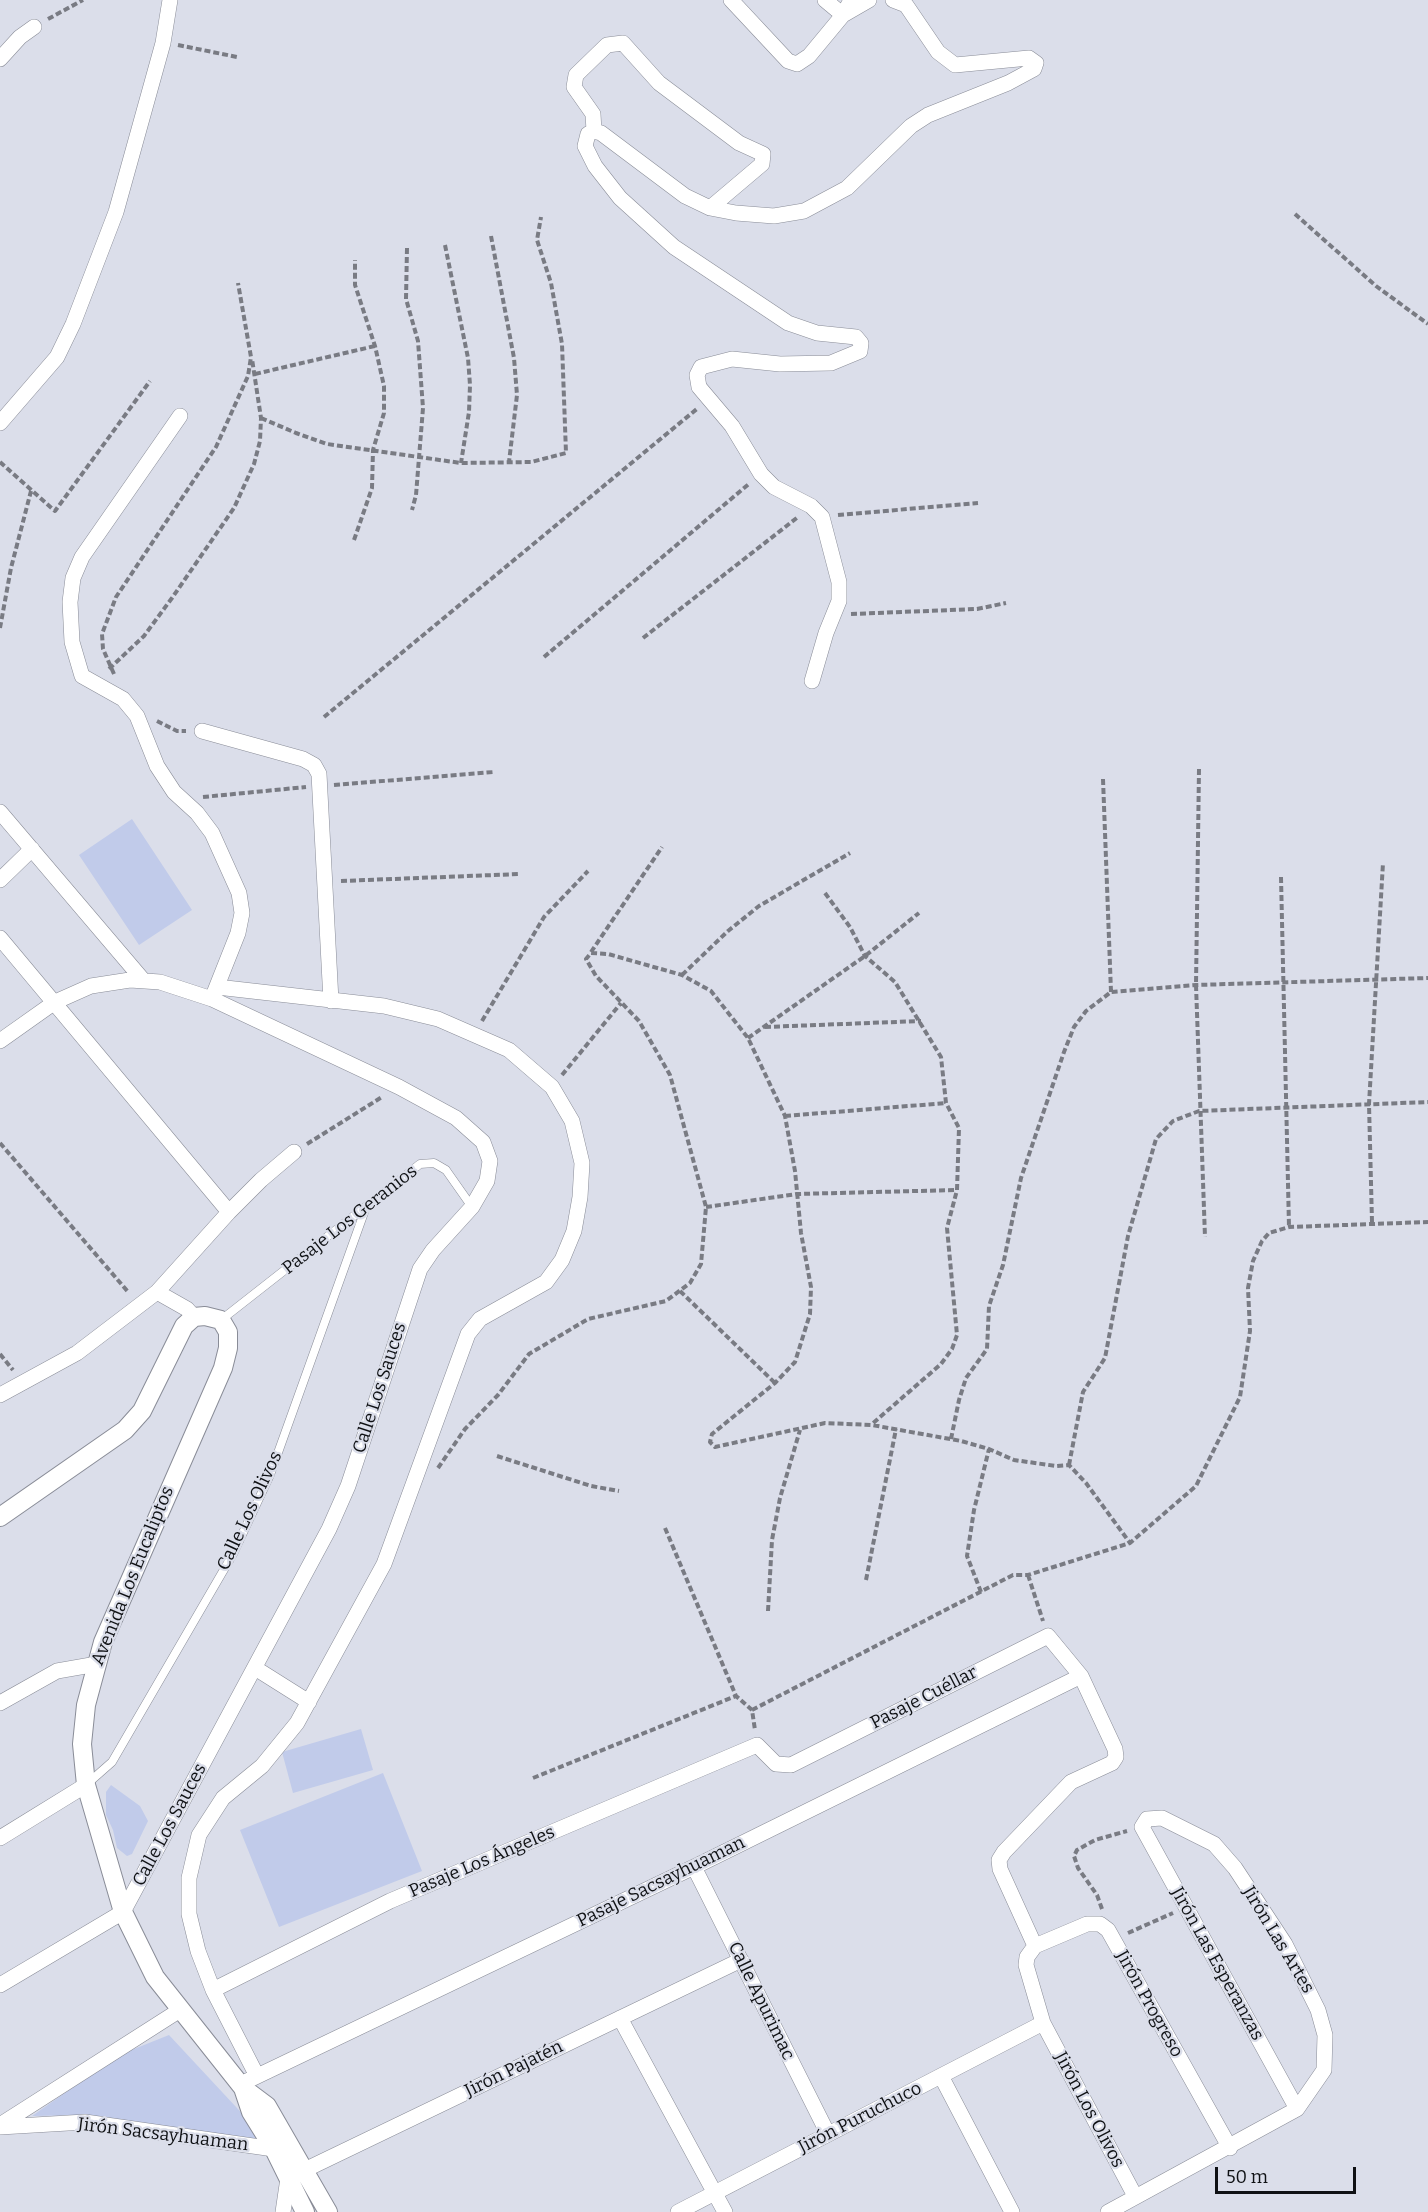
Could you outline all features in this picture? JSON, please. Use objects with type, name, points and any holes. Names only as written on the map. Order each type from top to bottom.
[{"type":"street","points":[[0,423],[57,357],[73,324],[116,212],[163,43],[170,0]]},
{"type":"street","points":[[731,0],[788,61],[797,64],[809,56],[843,15],[851,0]]},
{"type":"street","points":[[825,0],[843,15]]},
{"type":"street","points":[[843,15],[869,0]]},
{"type":"street","points":[[812,681],[826,633],[839,601],[839,582],[817,511],[774,487],[761,474],[732,426],[699,387],[697,375],[701,368],[732,359],[780,364],[831,363],[860,351],[861,343],[856,337],[817,333],[788,322],[674,247],[620,198],[595,166],[585,146],[588,134],[594,131],[601,133],[685,196],[710,208],[774,216],[804,211],[847,188],[911,126],[928,115],[1023,77],[1034,69],[1036,63],[1029,58],[956,65],[938,52],[906,5],[893,0]]},
{"type":"street","points":[[0,59],[20,37],[34,27]]},
{"type":"street","points":[[594,131],[593,114],[574,87],[576,75],[607,45],[623,43],[659,83],[739,143],[763,154],[762,164],[710,208]]},
{"type":"street","points":[[180,416],[81,557],[73,578],[70,602],[72,642],[82,676],[123,699],[137,716],[157,766],[174,792],[212,832],[229,865],[239,893],[242,913],[238,933],[214,993]]},
{"type":"street","points":[[202,731],[303,759],[314,765],[319,774],[331,1001]]},
{"type":"street","points":[[0,812],[143,980]]},
{"type":"street","points":[[0,880],[32,849]]},
{"type":"street","points":[[0,938],[230,1212]]},
{"type":"street","points":[[0,1041],[55,1002],[91,986],[143,980],[214,993],[384,1006],[438,1019],[509,1050],[552,1087],[572,1121],[582,1163],[580,1197],[574,1231],[562,1260],[546,1282],[480,1319],[468,1334],[384,1564],[297,1723],[262,1766],[223,1798],[199,1835],[189,1878],[189,1914],[198,1951],[247,2083]]},
{"type":"street","name":"Calle Los Sauces","points":[[123,1912],[329,1529],[348,1486],[420,1269],[433,1250],[472,1207],[487,1180],[490,1161],[483,1142],[456,1118],[214,993]]},
{"type":"street","points":[[0,1395],[77,1353],[141,1306],[157,1292],[261,1179],[294,1152]]},
{"type":"street","points":[[157,1292],[186,1309],[194,1317]]},
{"type":"street","points":[[0,1517],[125,1430],[142,1411],[184,1326],[194,1317],[205,1316],[221,1320]]},
{"type":"street","name":"Avenida Los Eucaliptos","points":[[221,1320],[228,1332],[228,1348],[223,1368],[146,1539],[103,1642],[86,1705],[83,1734],[86,1785],[123,1912],[155,1977],[180,2010],[247,2083],[251,2112],[282,2146]]},
{"type":"street","points":[[1035,1946],[999,1869],[999,1860],[1025,1827],[1071,1782],[1112,1763],[1116,1757],[1115,1749],[1082,1676],[1048,1636]]},
{"type":"street","name":"Pasaje Cuéllar","points":[[757,1745],[776,1764],[791,1765],[1048,1636]]},
{"type":"street","points":[[0,1703],[57,1671],[97,1664]]},
{"type":"street","points":[[255,1668],[309,1702]]},
{"type":"street","name":"Pasaje Sacsayhuaman","points":[[247,2083],[1082,1676]]},
{"type":"street","name":"Pasaje Los Ángeles","points":[[213,1990],[390,1901],[757,1745]]},
{"type":"street","points":[[0,1838],[86,1785]]},
{"type":"street","name":"Jirón Las Artes","points":[[1145,1823],[1162,1818],[1214,1844],[1235,1868],[1285,1944],[1318,2010],[1325,2036],[1324,2070],[1297,2109]]},
{"type":"street","name":"Jirón Las Esperanzas","points":[[1145,1823],[1186,1907],[1297,2109]]},
{"type":"street","name":"Calle Apurimac","points":[[694,1867],[828,2134]]},
{"type":"street","points":[[0,1984],[123,1912]]},
{"type":"street","name":"Jirón Progreso","points":[[1035,1946],[1087,1924],[1100,1924],[1111,1934],[1230,2148]]},
{"type":"street","name":"Jirón Los Olivos","points":[[1035,1946],[1027,1957],[1026,1965],[1043,2023],[1135,2196]]},
{"type":"street","name":"Jirón Pajatén","points":[[288,2178],[741,1960]]},
{"type":"street","name":"Jirón Sacsayhuaman","points":[[0,2126],[180,2010]]},
{"type":"street","points":[[620,2018],[725,2212]]},
{"type":"street","name":"Jirón Puruchuco","points":[[678,2212],[1043,2023]]},
{"type":"street","points":[[941,2076],[1012,2212]]},
{"type":"street","points":[[1108,2212],[1230,2148],[1297,2109]]},
{"type":"street","name":"Jirón Sacsayhuaman","points":[[0,2126],[85,2122],[282,2146]]},
{"type":"street","points":[[282,2146],[306,2169],[328,2212]]},
{"type":"street","points":[[282,2146],[288,2178],[304,2212]]},
{"type":"street","points":[[283,2212],[288,2178]]},
{"type":"lane","name":"Pasaje Los Geranios","points":[[221,1320],[420,1164],[434,1163],[446,1170],[472,1207]]},
{"type":"lane","name":"Calle Los Olivos","points":[[86,1785],[112,1762],[233,1554],[270,1475],[364,1210]]},
{"type":"path","points":[[34,27],[83,0]]},
{"type":"path","points":[[163,43],[237,57]]},
{"type":"path","points":[[1295,214],[1376,286],[1428,324]]},
{"type":"path","points":[[261,418],[296,434],[327,444],[461,463],[531,462],[566,453],[562,344],[551,283],[537,240],[541,217]]},
{"type":"path","points":[[491,236],[514,358],[517,395],[508,462]]},
{"type":"path","points":[[445,245],[468,367],[469,412],[461,463]]},
{"type":"path","points":[[407,248],[406,299],[418,341],[422,374],[422,426],[416,495],[412,510]]},
{"type":"path","points":[[354,540],[372,488],[373,450],[384,412],[384,386],[375,346],[355,285],[355,260]]},
{"type":"path","points":[[109,669],[144,636],[234,508],[254,464],[260,441],[261,418],[238,283]]},
{"type":"path","points":[[255,374],[375,346]]},
{"type":"path","points":[[117,678],[109,669],[103,650],[102,634],[116,597],[216,447],[248,376],[251,357]]},
{"type":"path","points":[[0,462],[55,512],[150,381]]},
{"type":"path","points":[[324,717],[709,399]]},
{"type":"path","points":[[544,657],[761,474]]},
{"type":"path","points":[[0,628],[11,568],[31,491]]},
{"type":"path","points":[[643,638],[817,511],[978,503]]},
{"type":"path","points":[[835,614],[977,609],[1006,603]]},
{"type":"path","points":[[155,719],[161,725],[177,731],[202,731]]},
{"type":"path","points":[[1199,769],[1196,985],[1205,1237]]},
{"type":"path","points":[[1103,779],[1111,992]]},
{"type":"path","points":[[434,1474],[465,1429],[498,1395],[528,1354],[588,1319],[666,1301],[690,1283],[700,1264],[706,1207],[670,1076],[639,1021],[590,968],[586,959],[662,847]]},
{"type":"path","points":[[682,975],[728,931],[759,906],[850,853]]},
{"type":"path","points":[[1372,1222],[1369,1104],[1383,863]]},
{"type":"path","points":[[473,1034],[544,917],[588,871]]},
{"type":"path","points":[[325,882],[520,874]]},
{"type":"path","points":[[1281,877],[1289,1227]]},
{"type":"path","points":[[825,893],[850,927],[864,956],[894,982],[921,1021],[941,1057],[946,1103],[959,1128],[957,1190],[947,1228],[957,1335],[952,1349],[941,1364],[872,1425]]},
{"type":"path","points":[[748,1038],[864,956],[919,913]]},
{"type":"path","points":[[591,953],[608,954],[682,975],[711,991],[748,1038],[785,1116],[811,1287],[810,1314],[795,1362],[774,1383],[712,1434],[710,1442],[715,1448],[825,1423],[872,1425],[951,1439],[989,1449],[1014,1460],[1056,1466],[1069,1465]]},
{"type":"path","points":[[951,1439],[966,1378],[987,1349],[989,1306],[1003,1265],[1021,1178],[1064,1052],[1074,1027],[1086,1011],[1111,992],[1196,985],[1428,978]]},
{"type":"path","points":[[552,1087],[621,1003]]},
{"type":"path","points":[[764,1027],[921,1021]]},
{"type":"path","points":[[294,1152],[399,1087]]},
{"type":"path","points":[[1069,1465],[1083,1392],[1105,1358],[1128,1236],[1156,1139],[1173,1121],[1199,1111],[1428,1102]]},
{"type":"path","points":[[785,1116],[946,1103]]},
{"type":"path","points":[[0,1143],[141,1306]]},
{"type":"path","points":[[706,1207],[797,1194],[957,1190]]},
{"type":"path","points":[[752,1710],[1013,1575],[1028,1575],[1130,1543],[1196,1486],[1240,1397],[1250,1331],[1248,1288],[1253,1261],[1262,1241],[1269,1233],[1289,1227],[1372,1222],[1428,1222]]},
{"type":"path","points":[[680,1291],[774,1383]]},
{"type":"path","points":[[866,1580],[896,1429]]},
{"type":"path","points":[[768,1611],[772,1540],[780,1498],[800,1430]]},
{"type":"path","points":[[981,1592],[967,1556],[974,1510],[989,1449]]},
{"type":"path","points":[[497,1456],[591,1486],[619,1491]]},
{"type":"path","points":[[1069,1465],[1086,1483],[1130,1543]]},
{"type":"path","points":[[665,1528],[736,1696],[752,1710],[757,1745]]},
{"type":"path","points":[[1028,1575],[1048,1636]]},
{"type":"path","points":[[533,1778],[736,1696]]},
{"type":"path","points":[[1145,1823],[1095,1840],[1077,1850],[1074,1856],[1078,1868],[1097,1895],[1111,1934],[1186,1907]]},
{"type":"shaded area","points":[[132,819],[192,910],[139,945],[79,855]]},
{"type":"shaded area","points":[[361,1729],[373,1770],[293,1793],[282,1752]]},
{"type":"shaded area","points":[[383,1773],[422,1871],[279,1927],[240,1830]]},
{"type":"shaded area","points":[[111,1785],[140,1806],[148,1821],[132,1854],[127,1856],[117,1848],[113,1830],[106,1815],[106,1792]]},
{"type":"shaded area","points":[[169,2035],[250,2122],[257,2135],[255,2139],[84,2115],[32,2116],[119,2055]]}]
